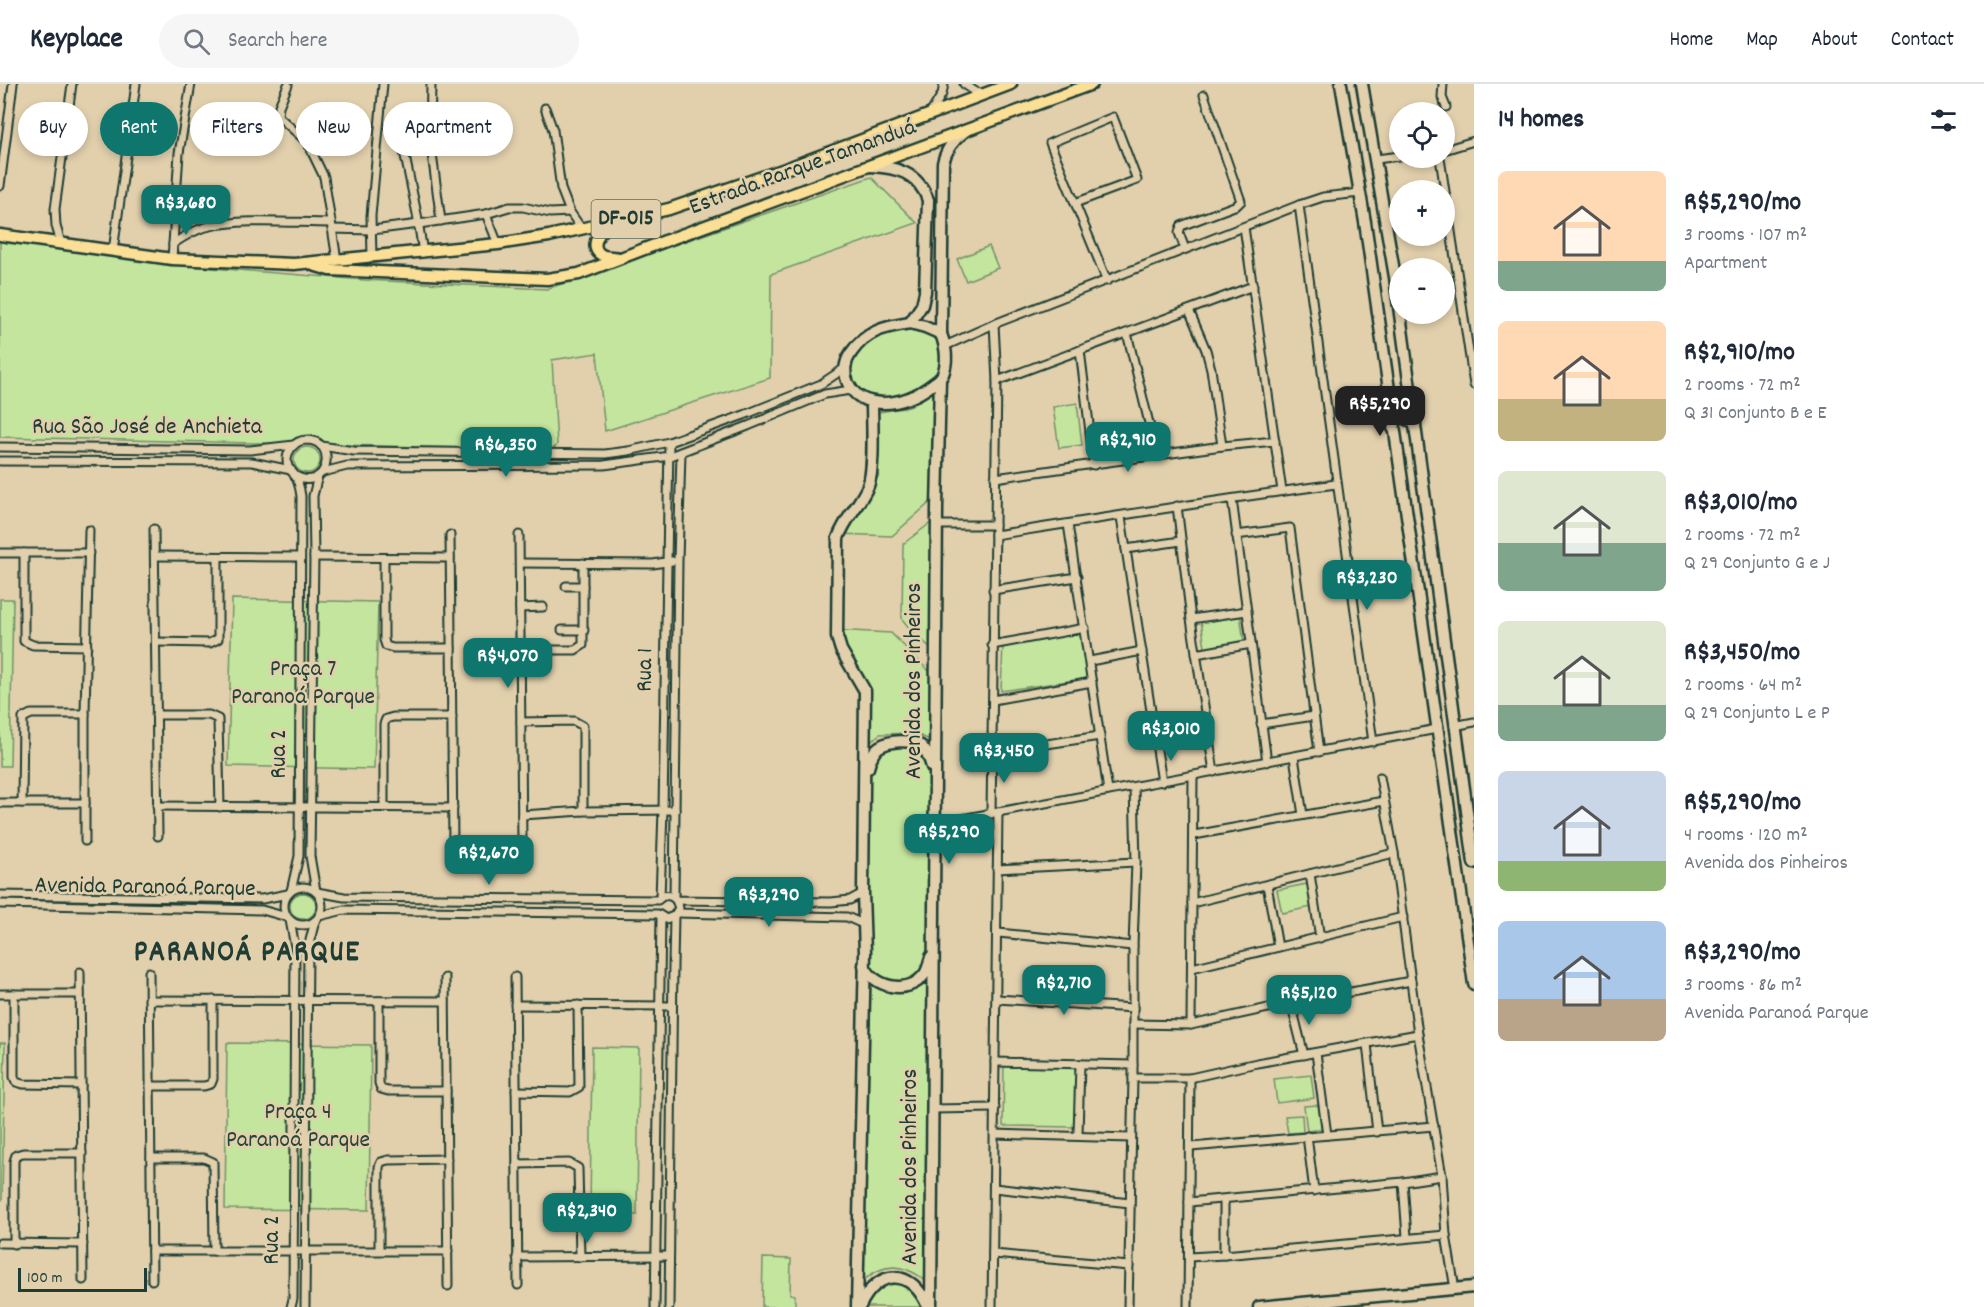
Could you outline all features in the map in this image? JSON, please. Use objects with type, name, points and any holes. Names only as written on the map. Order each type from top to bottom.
[{"type":"main road","name":"Estrada Parque Tamanduá","points":[[0,235],[172,259],[310,264],[498,244],[669,209],[1011,84]]},
{"type":"main road","name":"Estrada Parque Tamanduá","points":[[310,264],[330,270],[547,279],[579,274],[1092,84]]},
{"type":"main road","points":[[611,222],[599,232],[595,241],[597,251],[603,255],[622,258]]},
{"type":"street","points":[[0,186],[13,84]]},
{"type":"street","points":[[61,243],[55,209],[72,84]]},
{"type":"street","points":[[113,251],[136,84]]},
{"type":"street","points":[[172,259],[179,153],[191,84]]},
{"type":"street","points":[[372,257],[372,205],[383,84]]},
{"type":"street","points":[[431,84],[430,139],[441,221]]},
{"type":"street","points":[[928,116],[942,94],[944,84]]},
{"type":"street","points":[[964,84],[984,94]]},
{"type":"street","points":[[1341,84],[1360,193],[1474,983]]},
{"type":"street","points":[[1362,84],[1376,159],[1411,391],[1474,863]]},
{"type":"street","points":[[1443,84],[1444,102]]},
{"type":"street","points":[[288,85],[279,106],[278,116],[307,142],[324,177],[337,261]]},
{"type":"street","points":[[1185,249],[1179,233],[1182,225],[1237,205],[1241,201],[1204,95]]},
{"type":"street","points":[[1347,112],[1357,104],[1366,109]]},
{"type":"street","points":[[545,108],[553,130],[557,173],[561,189],[570,212],[580,228]]},
{"type":"street","points":[[1075,203],[1137,180],[1113,117],[1050,143],[1107,281]]},
{"type":"street","points":[[941,334],[910,323],[885,327],[872,332],[862,339],[849,355],[845,368],[846,380],[851,390],[872,402],[892,403],[921,394],[940,379],[946,360],[941,334],[943,163],[945,154],[954,139],[964,132]]},
{"type":"street","points":[[1455,147],[1474,141]]},
{"type":"street","points":[[405,156],[423,253]]},
{"type":"street","points":[[1376,159],[1389,157]]},
{"type":"street","points":[[869,166],[891,167],[909,173],[924,188],[928,200],[925,292],[922,305],[910,323]]},
{"type":"street","points":[[1441,168],[1474,385]]},
{"type":"street","points":[[945,346],[994,324],[1244,226],[1323,197],[1360,193]]},
{"type":"street","points":[[1299,206],[1373,742]]},
{"type":"street","points":[[173,244],[204,228],[226,223],[332,226],[372,230],[486,214],[510,207],[523,207],[550,213],[570,212]]},
{"type":"street","points":[[486,214],[498,244]]},
{"type":"street","points":[[1244,226],[1282,491]]},
{"type":"street","points":[[997,381],[1253,286]]},
{"type":"street","points":[[1189,310],[1206,350],[1211,369],[1222,446]]},
{"type":"street","points":[[992,1307],[998,933],[992,645],[997,381],[994,324]]},
{"type":"street","points":[[1127,333],[1157,456]]},
{"type":"street","points":[[1080,350],[1094,465]]},
{"type":"street","name":"Rua São José de Anchieta","points":[[0,447],[250,450],[294,445],[305,440],[316,442],[321,446],[354,452],[605,454],[669,442],[821,384],[845,368]]},
{"type":"street","name":"Avenida dos Pinheiros","points":[[929,1307],[940,379]]},
{"type":"street","name":"Rua São José de Anchieta","points":[[0,461],[252,462],[292,472],[306,479],[347,466],[604,465],[670,456],[825,394],[851,390]]},
{"type":"street","points":[[1389,393],[1394,401],[1400,402],[1411,391]]},
{"type":"street","name":"Avenida dos Pinheiros","points":[[858,1307],[865,953],[863,893],[866,774],[865,691],[841,650],[837,637],[838,538],[842,527],[868,485],[871,472],[872,402]]},
{"type":"street","points":[[1393,428],[1397,419],[1402,416],[1415,424]]},
{"type":"street","points":[[995,478],[1222,446],[1275,441]]},
{"type":"street","name":"Rua 1","points":[[655,1307],[661,1006],[659,916],[655,907],[659,899],[663,810],[669,442]]},
{"type":"street","name":"Rua São José de Anchieta","points":[[292,472],[288,465],[288,454],[294,445]]},
{"type":"street","points":[[320,474],[326,467],[327,456],[321,446]]},
{"type":"street","name":"Rua 1","points":[[669,1307],[672,1006],[676,914],[679,908],[675,898],[675,810],[681,452]]},
{"type":"street","name":"Rua 2","points":[[289,892],[299,856],[301,496],[292,472]]},
{"type":"street","name":"Rua 2","points":[[317,892],[310,856],[311,693],[313,496],[320,474]]},
{"type":"street","points":[[995,535],[1336,484]]},
{"type":"street","points":[[1232,499],[1267,762]]},
{"type":"street","points":[[1177,506],[1214,772]]},
{"type":"street","points":[[1121,517],[1162,782]]},
{"type":"street","points":[[1068,524],[1108,791]]},
{"type":"street","points":[[937,525],[995,525]]},
{"type":"street","points":[[1236,535],[1290,528],[1318,752]]},
{"type":"street","points":[[154,529],[158,836]]},
{"type":"street","points":[[86,841],[85,714],[89,530]]},
{"type":"street","points":[[450,535],[453,843]]},
{"type":"street","points":[[519,536],[522,843]]},
{"type":"street","points":[[1126,549],[1181,542]]},
{"type":"street","points":[[0,553],[89,552]]},
{"type":"street","points":[[24,553],[24,641],[33,645],[87,646]]},
{"type":"street","points":[[155,556],[218,557],[301,554],[450,558]]},
{"type":"street","points":[[156,642],[210,643],[218,639],[218,557]]},
{"type":"street","points":[[384,558],[384,640],[386,646],[451,648]]},
{"type":"street","points":[[520,563],[653,564],[678,561]]},
{"type":"street","points":[[520,650],[578,649],[583,645],[583,563]]},
{"type":"street","points":[[993,590],[1077,577]]},
{"type":"street","points":[[566,586],[583,586]]},
{"type":"street","points":[[520,608],[543,607]]},
{"type":"street","points":[[1191,619],[1247,611]]},
{"type":"street","points":[[992,645],[1085,628]]},
{"type":"street","points":[[562,630],[584,630]]},
{"type":"street","points":[[1196,654],[1251,644]]},
{"type":"street","points":[[1090,661],[1142,651]]},
{"type":"street","points":[[993,700],[1092,682]]},
{"type":"street","points":[[22,803],[23,718],[31,714],[85,714]]},
{"type":"street","points":[[156,715],[209,715],[218,719],[220,807]]},
{"type":"street","points":[[1262,724],[1314,716]]},
{"type":"street","points":[[384,807],[384,724],[386,719],[452,717]]},
{"type":"street","points":[[521,722],[574,722],[583,726],[583,811]]},
{"type":"street","points":[[1454,726],[1474,722]]},
{"type":"street","points":[[935,824],[1437,729]]},
{"type":"street","points":[[1156,745],[1208,735]]},
{"type":"street","points":[[993,752],[1100,736]]},
{"type":"street","points":[[866,774],[872,756],[878,748],[892,742],[902,741],[920,746],[928,756],[935,777]]},
{"type":"street","points":[[1294,757],[1303,815]]},
{"type":"street","points":[[1191,1025],[1193,776]]},
{"type":"street","points":[[1380,777],[1394,853],[1418,1034],[1442,1176],[1446,1235],[1455,1289]]},
{"type":"street","points":[[1128,1307],[1136,862],[1134,787]]},
{"type":"street","points":[[1447,795],[1451,799],[1459,800],[1464,794]]},
{"type":"street","points":[[1194,835],[1384,801]]},
{"type":"street","points":[[0,803],[85,804]]},
{"type":"street","points":[[157,806],[453,808]]},
{"type":"street","points":[[522,815],[583,811],[675,810]]},
{"type":"street","points":[[1451,823],[1459,816],[1468,820]]},
{"type":"street","points":[[1192,903],[1394,853]]},
{"type":"street","points":[[997,868],[1136,862]]},
{"type":"street","points":[[1310,874],[1320,938]]},
{"type":"street","points":[[1267,885],[1278,947]]},
{"type":"street","name":"Avenida Paranoá Parque","points":[[0,894],[262,899],[289,892],[301,886],[312,888],[317,892],[344,897],[659,899],[664,896],[831,902],[850,900],[863,893]]},
{"type":"street","name":"Avenida Paranoá Parque","points":[[289,892],[284,905],[289,919]]},
{"type":"street","points":[[317,892],[323,906],[317,918]]},
{"type":"street","name":"Avenida Paranoá Parque","points":[[0,904],[262,910],[303,925],[344,910],[659,916]]},
{"type":"street","points":[[659,916],[666,919],[676,914],[848,917],[865,925]]},
{"type":"street","points":[[1192,968],[1403,917]]},
{"type":"street","name":"Rua 2","points":[[305,1307],[308,948],[317,918]]},
{"type":"street","name":"Rua 2","points":[[289,919],[295,947],[293,1299],[291,1307]]},
{"type":"street","points":[[998,933],[1133,946]]},
{"type":"street","points":[[865,953],[864,967],[872,977],[890,986],[904,986],[918,981],[925,975],[934,951]]},
{"type":"street","points":[[80,972],[83,1280]]},
{"type":"street","points":[[149,972],[152,1280]]},
{"type":"street","points":[[515,977],[518,1285]]},
{"type":"street","points":[[445,978],[448,1286]]},
{"type":"street","points":[[1133,1024],[1191,1025],[1291,1003],[1412,981]]},
{"type":"street","points":[[0,994],[80,994]]},
{"type":"street","points":[[14,994],[14,1077],[16,1082],[81,1084]]},
{"type":"street","points":[[997,999],[1133,1008]]},
{"type":"street","points":[[149,1000],[446,1001]]},
{"type":"street","points":[[150,1086],[211,1084],[213,1079],[213,1000]]},
{"type":"street","points":[[379,1001],[379,1083],[381,1089],[446,1091]]},
{"type":"street","points":[[1291,1003],[1304,1055]]},
{"type":"street","points":[[515,1005],[672,1006]]},
{"type":"street","points":[[516,1091],[570,1092],[577,1090],[579,1084],[578,1005]]},
{"type":"street","points":[[1133,1078],[1190,1078],[1257,1063],[1418,1034]]},
{"type":"street","points":[[1367,1044],[1377,1132]]},
{"type":"street","points":[[1316,1053],[1327,1135]]},
{"type":"street","points":[[995,1062],[1133,1065]]},
{"type":"street","points":[[1078,1135],[1080,1064]]},
{"type":"street","points":[[1188,1307],[1190,1078]]},
{"type":"street","points":[[932,1109],[995,1108]]},
{"type":"street","points":[[1191,1147],[1434,1126]]},
{"type":"street","points":[[995,1134],[1131,1138]]},
{"type":"street","points":[[1307,1136],[1314,1191]]},
{"type":"street","points":[[14,1244],[14,1161],[16,1155],[82,1153]]},
{"type":"street","points":[[151,1158],[204,1158],[213,1162],[214,1251]]},
{"type":"street","points":[[379,1250],[379,1167],[381,1162],[447,1160]]},
{"type":"street","points":[[516,1164],[570,1163],[578,1168],[580,1257]]},
{"type":"street","points":[[1189,1202],[1403,1182],[1442,1176]]},
{"type":"street","points":[[1403,1182],[1407,1237]]},
{"type":"street","points":[[994,1188],[1130,1203]]},
{"type":"street","points":[[1224,1200],[1224,1255]]},
{"type":"street","points":[[1189,1257],[1446,1235]]},
{"type":"street","points":[[0,1244],[83,1244]]},
{"type":"street","points":[[152,1251],[448,1251]]},
{"type":"street","points":[[993,1254],[1129,1266]]},
{"type":"street","points":[[518,1257],[669,1256]]},
{"type":"street","points":[[858,1307],[874,1284],[885,1279],[896,1278],[908,1280],[917,1288],[929,1307]]},
{"type":"street","points":[[1259,1307],[1335,1304],[1474,1287]]},
{"type":"green space","points":[[871,177],[917,223],[771,274],[770,378],[605,431],[597,353],[552,360],[557,445],[552,450],[0,437],[0,241],[211,268],[365,280],[547,289]]},
{"type":"green space","points":[[989,246],[998,268],[966,281],[957,259]]},
{"type":"green space","points":[[909,327],[938,336],[942,347],[941,372],[920,391],[892,399],[873,399],[860,394],[848,379],[852,356],[874,335]]},
{"type":"green space","points":[[933,390],[935,498],[892,536],[840,534],[879,475],[873,413],[909,407]]},
{"type":"green space","points":[[1077,403],[1082,445],[1059,448],[1053,407]]},
{"type":"green space","points":[[307,447],[316,451],[320,460],[316,469],[307,473],[298,469],[294,460],[298,451]]},
{"type":"green space","points":[[937,518],[936,653],[902,619],[903,544]]},
{"type":"green space","points":[[0,599],[13,599],[10,766],[0,766]]},
{"type":"green space","name":"Praça 7 Paranoá Parque","points":[[232,599],[378,602],[374,769],[228,766]]},
{"type":"green space","points":[[1240,614],[1244,642],[1205,648],[1201,620]]},
{"type":"green space","points":[[832,630],[891,633],[932,674],[932,741],[914,733],[880,734],[866,745],[869,695]]},
{"type":"green space","points":[[1083,630],[1090,678],[1001,691],[1003,644]]},
{"type":"green space","points":[[900,745],[923,754],[931,778],[930,952],[922,973],[906,980],[892,982],[880,977],[868,964],[869,775],[879,751]]},
{"type":"green space","points":[[1307,884],[1312,907],[1282,913],[1277,890]]},
{"type":"green space","points":[[303,893],[312,897],[316,906],[312,915],[303,919],[294,915],[290,906],[294,897]]},
{"type":"green space","points":[[930,972],[930,1285],[913,1272],[896,1267],[878,1271],[861,1283],[866,974],[890,990]]},
{"type":"green space","points":[[0,1043],[5,1043],[2,1200],[0,1200]]},
{"type":"green space","name":"Praça 4 Paranoá Parque","points":[[227,1043],[371,1045],[369,1210],[225,1209]]},
{"type":"green space","points":[[592,1047],[639,1048],[637,1215],[590,1214]]},
{"type":"green space","points":[[1004,1065],[1076,1067],[1075,1127],[1003,1126]]},
{"type":"green space","points":[[1311,1075],[1314,1098],[1277,1103],[1274,1079]]},
{"type":"green space","points":[[1318,1105],[1322,1129],[1307,1131],[1304,1106]]},
{"type":"green space","points":[[1302,1115],[1303,1132],[1288,1133],[1285,1116]]},
{"type":"green space","points":[[763,1258],[791,1259],[790,1294],[795,1295],[795,1307],[762,1307]]},
{"type":"green space","points":[[907,1281],[927,1307],[860,1307],[875,1285]]},
{"type":"district","name":"PARANOÁ PARQUE","points":[[247,954]]}]
